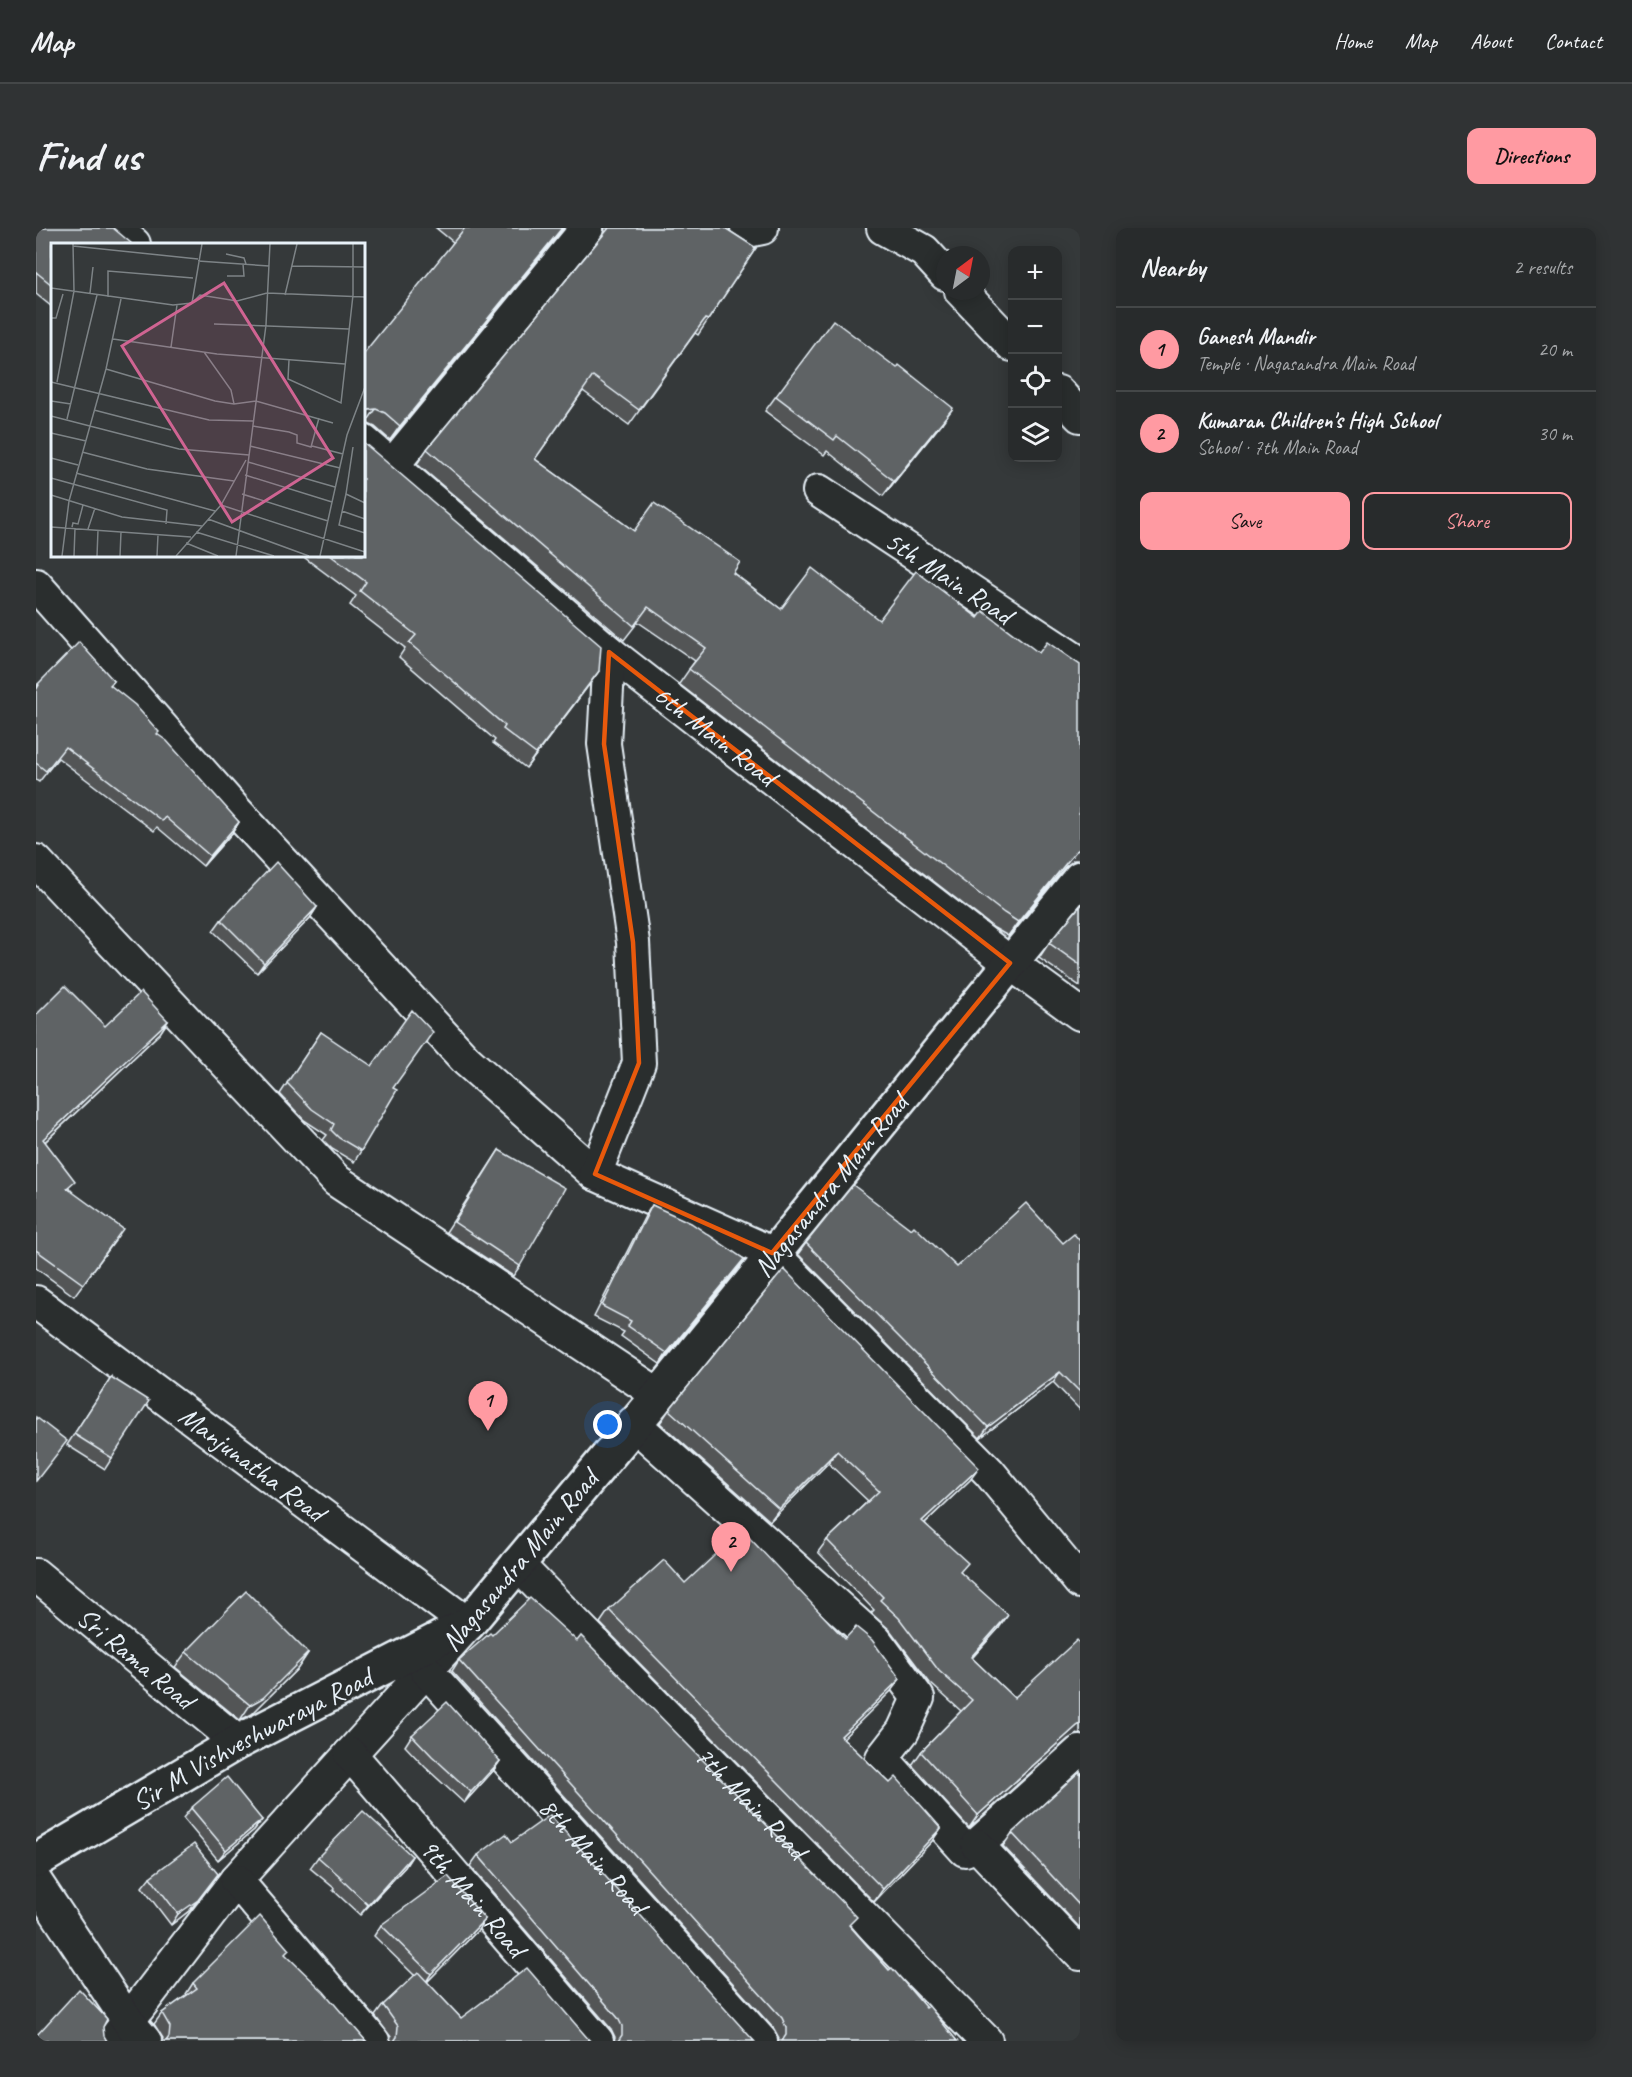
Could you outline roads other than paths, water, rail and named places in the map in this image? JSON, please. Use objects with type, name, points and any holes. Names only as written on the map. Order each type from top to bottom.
[{"type":"street","points":[[115,228],[133,243]]},
{"type":"street","points":[[392,466],[587,228]]},
{"type":"street","points":[[883,228],[924,251],[936,264]]},
{"type":"street","points":[[970,300],[1008,341]]},
{"type":"street","points":[[1062,396],[1080,416]]},
{"type":"street","name":"6th Main Road","points":[[364,442],[609,652],[1010,963],[1080,1014]]},
{"type":"street","name":"5th Main Road","points":[[819,491],[1080,663]]},
{"type":"street","points":[[36,585],[236,811],[467,1061],[595,1174],[772,1253],[989,1472],[1080,1582]]},
{"type":"street","points":[[595,1174],[639,1063],[633,942],[604,744],[609,652]]},
{"type":"street","points":[[36,861],[337,1181],[659,1395]]},
{"type":"street","name":"Nagasandra Main Road","points":[[129,2034],[236,1880],[468,1624],[633,1423],[659,1395],[772,1253],[1080,878]]},
{"type":"street","name":"Manjunatha Road","points":[[36,1302],[468,1624]]},
{"type":"street","points":[[633,1423],[876,1641],[918,1698],[903,1731],[882,1758],[965,1850],[977,1845],[1080,1752]]},
{"type":"street","name":"7th Main Road","points":[[517,1564],[986,2041]]},
{"type":"street","name":"Sri Rama Road","points":[[36,1575],[238,1742]]},
{"type":"street","name":"Sir M Vishveshwaraya Road","points":[[36,1861],[238,1742],[468,1624]]},
{"type":"street","name":"8th Main Road","points":[[426,1670],[761,2041]]},
{"type":"street","name":"9th Main Road","points":[[350,1754],[597,2041]]},
{"type":"street","points":[[977,1845],[1080,1954]]},
{"type":"street","points":[[236,1880],[373,2041]]},
{"type":"street","points":[[36,1882],[129,2034]]},
{"type":"place","name":"Ganesh Mandir","points":[[488,1431]]},
{"type":"place","name":"Kumaran Children's High School","points":[[731,1572]]}]
